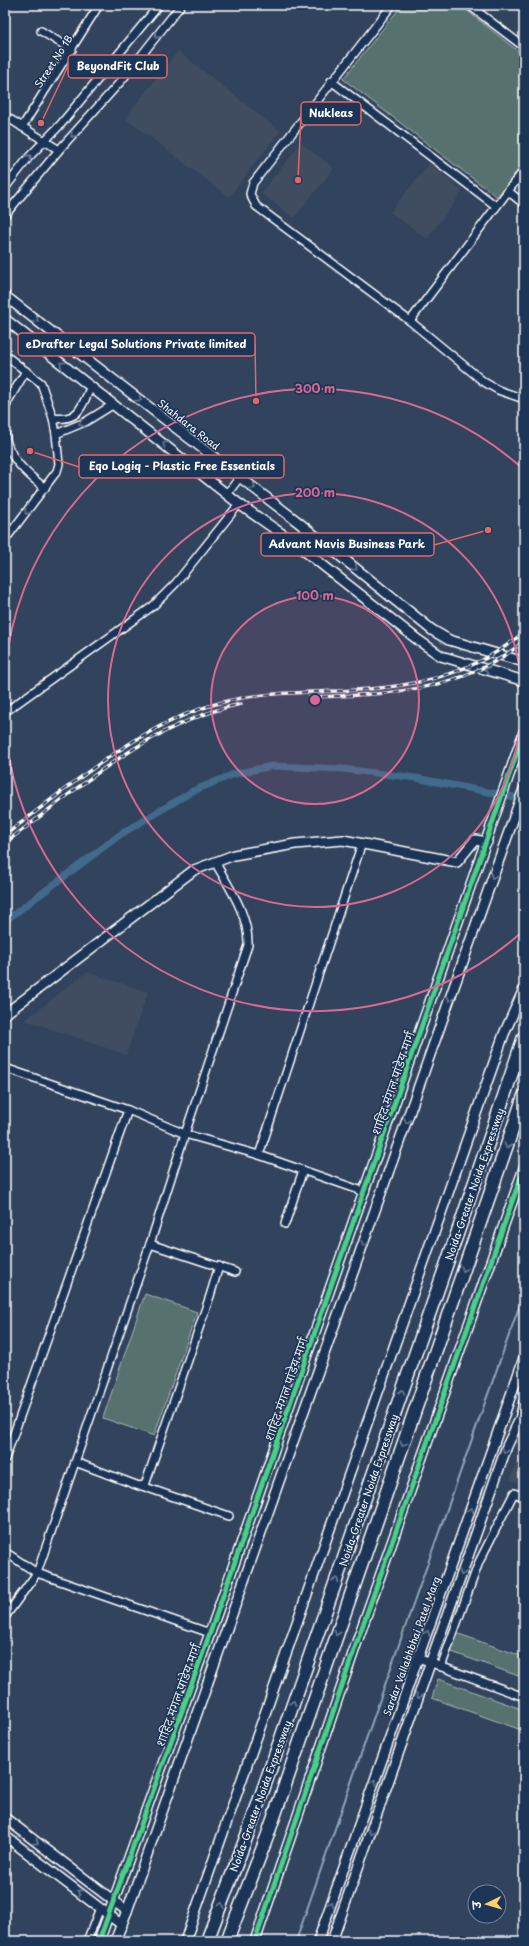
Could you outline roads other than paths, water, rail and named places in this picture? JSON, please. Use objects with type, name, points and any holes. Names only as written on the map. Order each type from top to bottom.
[{"type":"highway","name":"Noida-Greater Noida Expressway","points":[[207,1941],[249,1830],[461,1225],[524,1037]]},
{"type":"highway","name":"Noida-Greater Noida Expressway","points":[[227,1941],[267,1837],[524,1096]]},
{"type":"street","name":"Street No 1B","points":[[22,127],[100,5]]},
{"type":"street","points":[[5,188],[29,157],[45,141],[159,5]]},
{"type":"street","points":[[5,215],[59,150],[122,80],[181,5]]},
{"type":"street","points":[[392,5],[253,182],[250,194],[256,206],[410,321],[484,382],[498,390],[524,399]]},
{"type":"street","points":[[469,5],[524,47]]},
{"type":"street","points":[[41,31],[72,50]]},
{"type":"street","points":[[331,81],[496,206]]},
{"type":"street","points":[[5,116],[59,150]]},
{"type":"street","points":[[410,321],[524,170]]},
{"type":"street","points":[[508,191],[524,204]]},
{"type":"street","name":"Shahdara Road","points":[[5,296],[240,477],[432,630],[450,640],[524,662]]},
{"type":"street","points":[[5,319],[239,504],[292,541],[441,656],[524,681]]},
{"type":"street","points":[[5,355],[44,386],[56,434],[59,468],[45,488],[6,536]]},
{"type":"street","points":[[5,410],[8,401],[26,371]]},
{"type":"street","points":[[53,418],[70,418],[76,415],[91,386]]},
{"type":"street","points":[[56,434],[85,422],[114,404]]},
{"type":"street","points":[[5,434],[18,465],[45,488]]},
{"type":"street","points":[[227,494],[240,477]]},
{"type":"street","points":[[5,712],[153,606],[180,578],[239,504]]},
{"type":"street","name":"शाहिद मंगल पांडेय मार्ग","points":[[99,1941],[210,1633],[453,940],[523,735]]},
{"type":"street","points":[[115,1941],[127,1911],[524,789]]},
{"type":"street","points":[[5,1014],[194,870],[234,855],[295,844],[343,840],[456,862],[475,840],[488,839]]},
{"type":"street","points":[[259,1155],[362,843]]},
{"type":"street","points":[[5,1617],[37,1573],[150,1244],[248,945],[249,933],[242,912],[215,862]]},
{"type":"street","points":[[453,940],[468,947]]},
{"type":"street","points":[[185,1941],[504,1034],[524,989]]},
{"type":"street","points":[[5,1069],[128,1110],[185,1134],[259,1155],[365,1192]]},
{"type":"street","points":[[5,1459],[128,1110]]},
{"type":"street","points":[[255,1941],[359,1636],[524,1168]]},
{"type":"street","points":[[285,1224],[303,1170]]},
{"type":"street","points":[[150,1244],[235,1272]]},
{"type":"street","points":[[142,1486],[147,1482],[219,1266]]},
{"type":"street","name":"Sardar Vallabhbhai Patel Marg","points":[[318,1941],[524,1358]]},
{"type":"street","points":[[332,1941],[507,1446],[520,1419],[524,1402]]},
{"type":"street","points":[[75,1462],[229,1516]]},
{"type":"street","points":[[442,1667],[479,1562],[514,1493],[524,1497]]},
{"type":"street","points":[[5,1552],[37,1573],[210,1633]]},
{"type":"street","points":[[418,1658],[524,1697]]},
{"type":"street","points":[[5,1818],[127,1911]]},
{"type":"street","points":[[5,1836],[122,1925]]},
{"type":"street","points":[[87,1941],[100,1908]]},
{"type":"waterway","points":[[5,921],[121,834],[193,791],[234,774],[272,766],[343,769],[416,778],[524,799]]},
{"type":"waterway","points":[[296,1941],[403,1633],[524,1293]]},
{"type":"railway","points":[[5,835],[82,776],[135,740],[163,725],[193,712],[223,702],[262,695],[360,690],[399,686],[418,682],[474,664],[492,655],[524,632]]},
{"type":"railway","points":[[310,697],[366,695],[395,692],[450,681],[476,671],[501,658],[524,641]]},
{"type":"railway","points":[[5,843],[87,780],[145,742],[176,726],[207,713],[241,704]]},
{"type":"place","name":"BeyondFit Club","points":[[41,123]]},
{"type":"place","name":"Nukleas","points":[[298,180]]},
{"type":"place","name":"eDrafter Legal Solutions Private limited","points":[[256,401]]},
{"type":"place","name":"Eqo Logiq - Plastic Free Essentials","points":[[30,451]]},
{"type":"place","name":"Advant Navis Business Park","points":[[488,530]]}]
